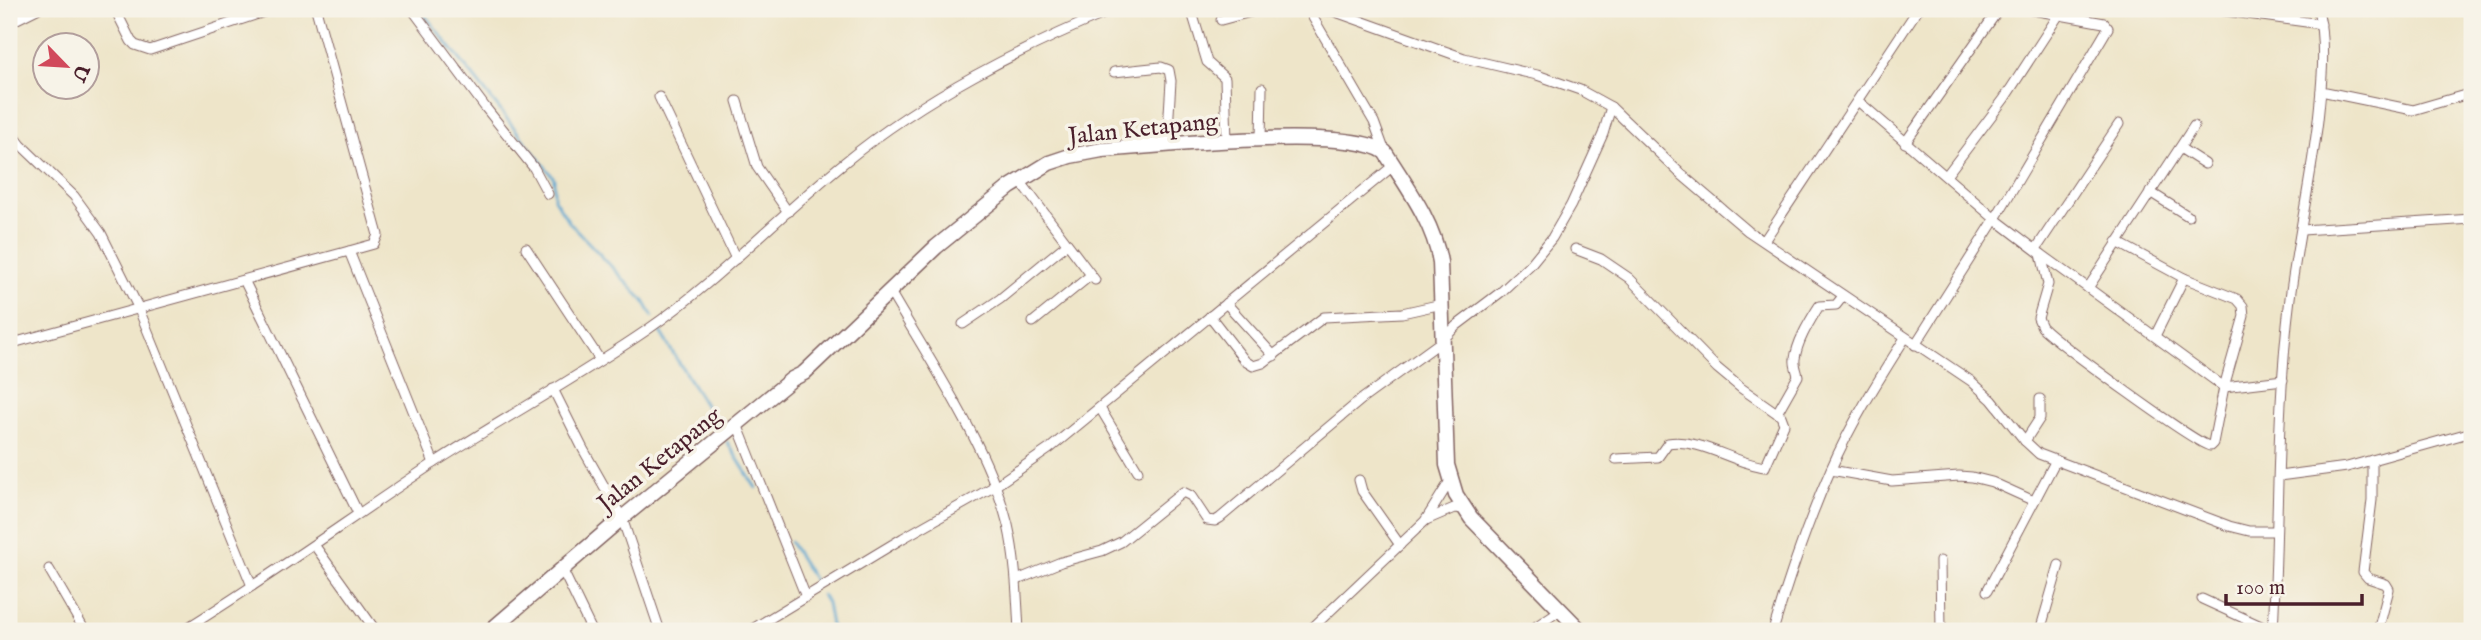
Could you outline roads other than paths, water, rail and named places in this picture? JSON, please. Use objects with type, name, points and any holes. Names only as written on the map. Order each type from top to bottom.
[{"type":"main road","name":"Jalan Ketapang","points":[[490,631],[622,518],[798,376],[936,247],[1020,180],[1049,163],[1102,150],[1261,140],[1337,140],[1372,145],[1385,152]]},
{"type":"main road","points":[[1385,152],[1432,231],[1440,261],[1446,448],[1450,481],[1464,509],[1581,631]]},
{"type":"street","points":[[9,23],[37,9]]},
{"type":"street","points":[[115,9],[131,41],[150,50],[273,9]]},
{"type":"street","points":[[9,344],[374,244],[378,235],[316,9]]},
{"type":"street","points":[[412,9],[482,104],[534,168],[548,194]]},
{"type":"street","points":[[185,631],[434,463],[646,331],[736,259],[856,154],[927,103],[998,63],[1115,9]]},
{"type":"street","points":[[1192,9],[1207,62],[1225,78],[1227,142]]},
{"type":"street","points":[[1221,20],[1262,9]]},
{"type":"street","points":[[1764,241],[1918,9]]},
{"type":"street","points":[[1905,143],[1999,9]]},
{"type":"street","points":[[1915,345],[1996,219],[2108,27],[2104,23],[2026,9]]},
{"type":"street","points":[[2211,9],[2321,24]]},
{"type":"street","points":[[2202,599],[2273,631],[2283,380],[2290,299],[2321,91],[2321,24],[2318,9]]},
{"type":"street","points":[[1309,10],[1333,11],[1464,58],[1537,75],[1580,90],[1611,107],[1682,176],[1764,241],[1971,381],[1992,400],[2039,454],[2229,526],[2249,531],[2276,531]]},
{"type":"street","points":[[1309,10],[1374,122],[1385,152]]},
{"type":"street","points":[[1946,176],[2004,99],[2058,16]]},
{"type":"street","points":[[1114,72],[1161,66],[1169,70],[1171,81],[1167,146]]},
{"type":"street","points":[[1261,140],[1262,88]]},
{"type":"street","points":[[2321,91],[2413,110],[2472,93]]},
{"type":"street","points":[[659,97],[736,259]]},
{"type":"street","points":[[1858,101],[1996,219],[2224,387],[2283,380]]},
{"type":"street","points":[[737,102],[757,167],[788,212]]},
{"type":"street","points":[[1017,580],[1060,562],[1087,557],[1121,542],[1183,492],[1191,496],[1207,520],[1215,521],[1279,471],[1370,393],[1442,341],[1456,326],[1520,274],[1552,238],[1571,205],[1603,134],[1611,107]]},
{"type":"street","points":[[2117,242],[2184,278],[2237,299],[2243,306],[2244,316],[2224,387],[2213,443],[2207,447],[2042,327],[2038,318],[2048,284],[2039,251],[2119,124]]},
{"type":"street","points":[[2088,288],[2194,126]]},
{"type":"street","points":[[9,129],[21,145],[81,203],[101,233],[138,307],[252,586]]},
{"type":"street","points":[[2180,148],[2205,164]]},
{"type":"street","points":[[750,631],[865,560],[995,486],[1049,449],[1393,166]]},
{"type":"street","points":[[1020,180],[1093,278],[1033,322]]},
{"type":"street","points":[[2150,192],[2188,216]]},
{"type":"street","points":[[2302,230],[2472,219]]},
{"type":"street","points":[[963,324],[1000,299],[1067,244]]},
{"type":"street","points":[[526,247],[600,360]]},
{"type":"street","points":[[1575,249],[1601,259],[1629,278],[1717,368],[1781,416],[1783,428],[1765,467],[1676,442],[1668,443],[1658,457],[1616,459]]},
{"type":"street","points":[[349,251],[434,463]]},
{"type":"street","points":[[2155,336],[2184,278]]},
{"type":"street","points":[[244,280],[358,513]]},
{"type":"street","points":[[889,290],[974,439],[995,486],[1007,524],[1017,580],[1019,631]]},
{"type":"street","points":[[1777,413],[1798,376],[1795,359],[1797,346],[1814,314],[1819,306],[1836,305],[1843,296]]},
{"type":"street","points":[[1226,303],[1274,356]]},
{"type":"street","points":[[1210,316],[1248,364],[1257,365],[1274,356],[1324,317],[1402,313],[1442,304]]},
{"type":"street","points":[[1773,631],[1783,597],[1831,470],[1862,408],[1905,338]]},
{"type":"street","points":[[553,389],[622,518],[660,631]]},
{"type":"street","points":[[2025,441],[2040,418],[2040,399]]},
{"type":"street","points":[[1100,408],[1138,471]]},
{"type":"street","points":[[737,424],[806,597]]},
{"type":"street","points":[[2279,476],[2324,471],[2472,432]]},
{"type":"street","points":[[1987,591],[2056,460]]},
{"type":"street","points":[[2372,460],[2372,489],[2363,572],[2368,578],[2388,585],[2389,595],[2378,631]]},
{"type":"street","points":[[1831,470],[1892,481],[1972,477],[1992,482],[2034,501]]},
{"type":"street","points":[[1359,480],[1362,491],[1400,545]]},
{"type":"street","points":[[1309,631],[1425,521],[1450,481]]},
{"type":"street","points":[[1425,521],[1454,509],[1464,509]]},
{"type":"street","points":[[314,546],[376,631]]},
{"type":"street","points":[[1940,561],[1941,631]]},
{"type":"street","points":[[2039,631],[2059,565]]},
{"type":"street","points":[[49,569],[85,631]]},
{"type":"street","points":[[562,569],[592,631]]},
{"type":"street","points":[[1529,631],[1559,611]]},
{"type":"waterway","points":[[420,9],[554,178],[554,199],[569,222],[644,301],[653,317]]},
{"type":"waterway","points":[[659,330],[719,428]]},
{"type":"waterway","points":[[727,442],[756,488]]},
{"type":"waterway","points":[[790,542],[815,582]]},
{"type":"waterway","points":[[822,595],[827,603],[832,631]]}]
